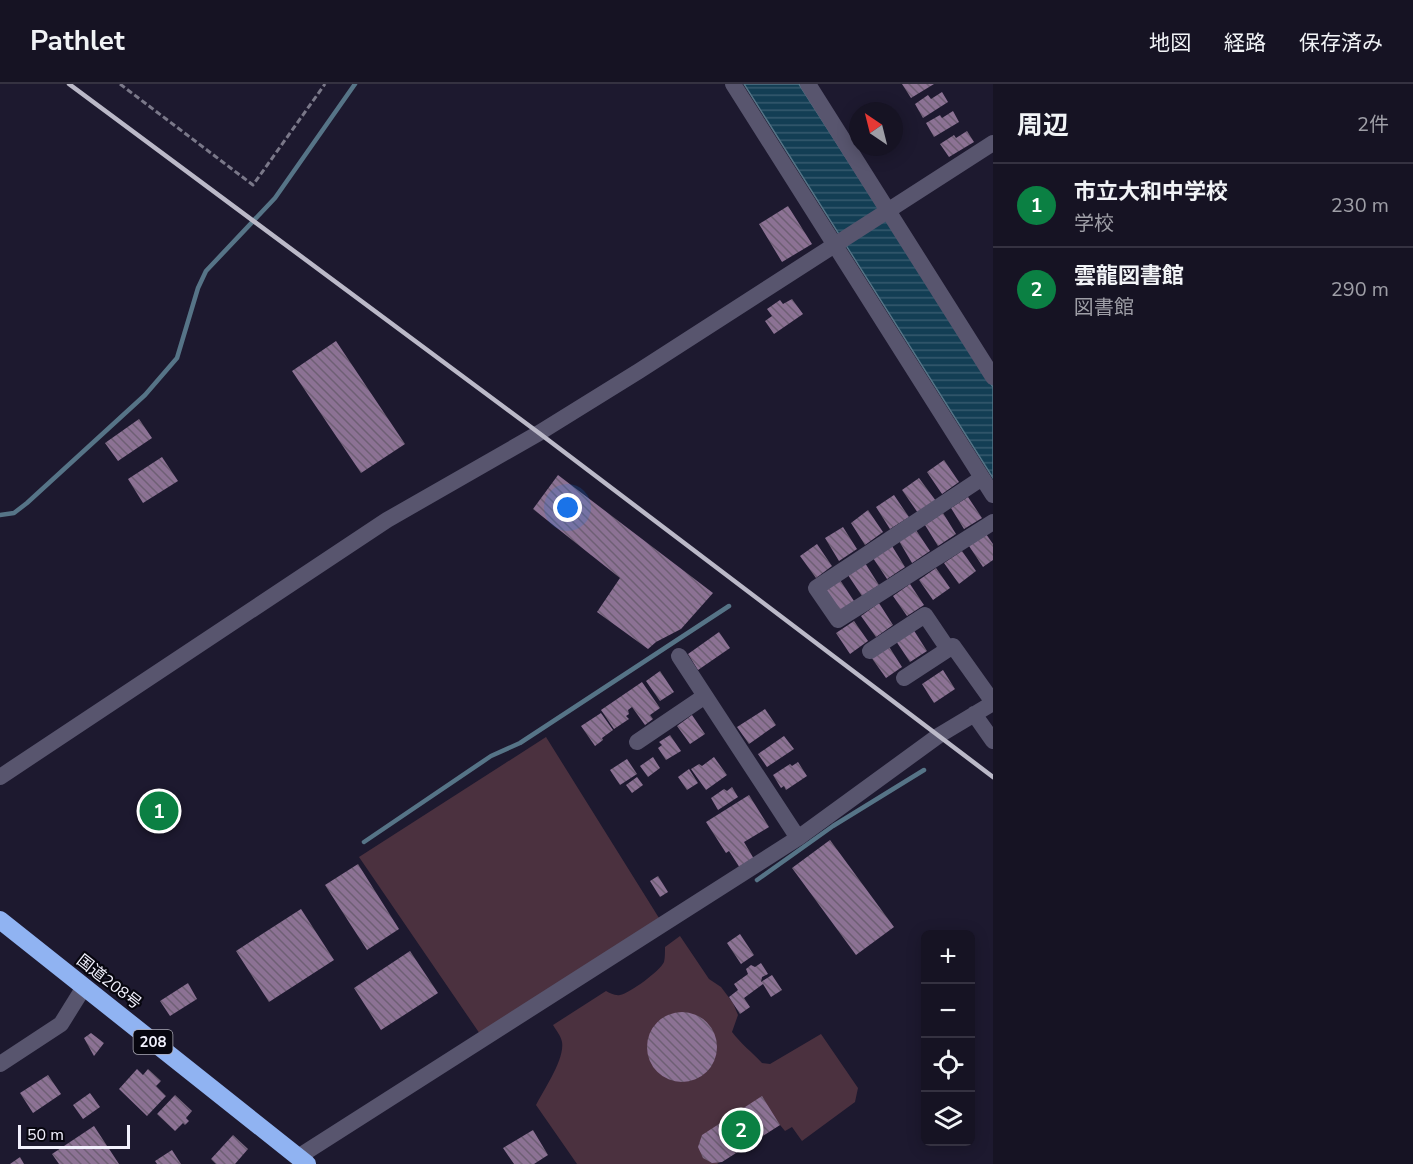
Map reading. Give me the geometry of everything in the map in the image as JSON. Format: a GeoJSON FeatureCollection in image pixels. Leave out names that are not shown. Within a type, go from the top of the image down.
{"type":"FeatureCollection","features":[{"type":"Feature","properties":{"kind":"highway","name":"国道208号"},"geometry":{"type":"LineString","coordinates":[[0,920],[301,1161]]}},
{"type":"Feature","properties":{"kind":"street"},"geometry":{"type":"LineString","coordinates":[[733,84],[993,495]]}},
{"type":"Feature","properties":{"kind":"street"},"geometry":{"type":"LineString","coordinates":[[808,84],[993,377]]}},
{"type":"Feature","properties":{"kind":"street"},"geometry":{"type":"LineString","coordinates":[[0,777],[387,520],[539,433],[993,143]]}},
{"type":"Feature","properties":{"kind":"street"},"geometry":{"type":"LineString","coordinates":[[982,478],[816,588],[838,620],[993,522]]}},
{"type":"Feature","properties":{"kind":"street"},"geometry":{"type":"LineString","coordinates":[[870,651],[925,615],[948,649]]}},
{"type":"Feature","properties":{"kind":"street"},"geometry":{"type":"LineString","coordinates":[[301,1161],[798,838],[938,736],[993,702],[953,646],[904,678]]}},
{"type":"Feature","properties":{"kind":"street"},"geometry":{"type":"LineString","coordinates":[[680,656],[798,838]]}},
{"type":"Feature","properties":{"kind":"street"},"geometry":{"type":"LineString","coordinates":[[637,742],[705,696]]}},
{"type":"Feature","properties":{"kind":"street"},"geometry":{"type":"LineString","coordinates":[[974,714],[993,741]]}},
{"type":"Feature","properties":{"kind":"street"},"geometry":{"type":"LineString","coordinates":[[0,1064],[61,1024],[84,987]]}},
{"type":"Feature","properties":{"kind":"path"},"geometry":{"type":"LineString","coordinates":[[120,84],[253,185],[325,84]]}},
{"type":"Feature","properties":{"kind":"shaded area"},"geometry":{"type":"Polygon","coordinates":[[[546,737],[659,918],[480,1034],[359,857],[546,737]]]}},
{"type":"Feature","properties":{"kind":"shaded area"},"geometry":{"type":"Polygon","coordinates":[[[680,936],[709,979],[721,987],[733,1003],[738,1015],[732,1032],[762,1063],[770,1064],[821,1034],[858,1088],[855,1102],[802,1141],[792,1127],[785,1131],[780,1125],[717,1164],[577,1164],[536,1105],[557,1066],[562,1049],[560,1035],[553,1025],[606,991],[620,995],[637,986],[661,966],[664,962],[665,947],[680,936]]]}},
{"type":"Feature","properties":{"kind":"water"},"geometry":{"type":"Polygon","coordinates":[[[744,84],[799,84],[993,387],[993,478],[744,84]]]}},
{"type":"Feature","properties":{"kind":"building"},"geometry":{"type":"Polygon","coordinates":[[[902,84],[934,84],[911,98],[902,84]]]}},
{"type":"Feature","properties":{"kind":"building"},"geometry":{"type":"Polygon","coordinates":[[[942,92],[948,102],[923,118],[915,104],[928,95],[931,99],[942,92]]]}},
{"type":"Feature","properties":{"kind":"building"},"geometry":{"type":"Polygon","coordinates":[[[953,111],[959,122],[934,137],[926,123],[940,115],[942,118],[953,111]]]}},
{"type":"Feature","properties":{"kind":"building"},"geometry":{"type":"Polygon","coordinates":[[[967,131],[974,142],[949,157],[940,144],[954,135],[956,138],[967,131]]]}},
{"type":"Feature","properties":{"kind":"building"},"geometry":{"type":"Polygon","coordinates":[[[788,206],[812,244],[782,262],[759,224],[788,206]]]}},
{"type":"Feature","properties":{"kind":"building"},"geometry":{"type":"Polygon","coordinates":[[[792,299],[803,314],[774,334],[765,321],[772,316],[767,309],[780,300],[783,304],[792,299]]]}},
{"type":"Feature","properties":{"kind":"building"},"geometry":{"type":"Polygon","coordinates":[[[336,341],[405,444],[361,473],[292,371],[336,341]]]}},
{"type":"Feature","properties":{"kind":"building"},"geometry":{"type":"Polygon","coordinates":[[[139,419],[152,438],[118,461],[105,443],[139,419]]]}},
{"type":"Feature","properties":{"kind":"building"},"geometry":{"type":"Polygon","coordinates":[[[162,457],[178,481],[143,503],[128,479],[162,457]]]}},
{"type":"Feature","properties":{"kind":"building"},"geometry":{"type":"Polygon","coordinates":[[[944,460],[959,482],[942,494],[927,472],[944,460]]]}},
{"type":"Feature","properties":{"kind":"building"},"geometry":{"type":"Polygon","coordinates":[[[558,475],[713,593],[681,629],[656,642],[648,649],[597,612],[620,578],[533,509],[558,475]]]}},
{"type":"Feature","properties":{"kind":"building"},"geometry":{"type":"Polygon","coordinates":[[[919,478],[936,501],[918,513],[902,490],[919,478]]]}},
{"type":"Feature","properties":{"kind":"building"},"geometry":{"type":"Polygon","coordinates":[[[894,495],[909,517],[890,529],[876,507],[894,495]]]}},
{"type":"Feature","properties":{"kind":"building"},"geometry":{"type":"Polygon","coordinates":[[[968,497],[982,518],[964,529],[951,508],[968,497]]]}},
{"type":"Feature","properties":{"kind":"building"},"geometry":{"type":"Polygon","coordinates":[[[868,510],[883,532],[865,545],[851,523],[868,510]]]}},
{"type":"Feature","properties":{"kind":"building"},"geometry":{"type":"Polygon","coordinates":[[[943,513],[956,534],[938,546],[925,525],[943,513]]]}},
{"type":"Feature","properties":{"kind":"building"},"geometry":{"type":"Polygon","coordinates":[[[843,527],[857,549],[839,561],[825,538],[843,527]]]}},
{"type":"Feature","properties":{"kind":"building"},"geometry":{"type":"Polygon","coordinates":[[[916,530],[930,551],[912,563],[899,541],[916,530]]]}},
{"type":"Feature","properties":{"kind":"building"},"geometry":{"type":"Polygon","coordinates":[[[986,534],[993,544],[993,560],[983,567],[969,546],[986,534]]]}},
{"type":"Feature","properties":{"kind":"building"},"geometry":{"type":"Polygon","coordinates":[[[817,544],[832,566],[816,578],[800,556],[817,544]]]}},
{"type":"Feature","properties":{"kind":"building"},"geometry":{"type":"Polygon","coordinates":[[[892,546],[905,567],[887,579],[873,558],[892,546]]]}},
{"type":"Feature","properties":{"kind":"building"},"geometry":{"type":"Polygon","coordinates":[[[962,551],[976,571],[959,584],[944,563],[962,551]]]}},
{"type":"Feature","properties":{"kind":"building"},"geometry":{"type":"Polygon","coordinates":[[[865,563],[879,585],[862,596],[848,575],[865,563]]]}},
{"type":"Feature","properties":{"kind":"building"},"geometry":{"type":"Polygon","coordinates":[[[936,568],[950,588],[933,600],[919,580],[936,568]]]}},
{"type":"Feature","properties":{"kind":"building"},"geometry":{"type":"Polygon","coordinates":[[[840,580],[854,601],[837,613],[823,591],[840,580]]]}},
{"type":"Feature","properties":{"kind":"building"},"geometry":{"type":"Polygon","coordinates":[[[910,584],[924,605],[907,616],[893,596],[910,584]]]}},
{"type":"Feature","properties":{"kind":"building"},"geometry":{"type":"Polygon","coordinates":[[[879,603],[893,625],[876,637],[861,616],[879,603]]]}},
{"type":"Feature","properties":{"kind":"building"},"geometry":{"type":"Polygon","coordinates":[[[854,621],[868,641],[850,654],[836,633],[854,621]]]}},
{"type":"Feature","properties":{"kind":"building"},"geometry":{"type":"Polygon","coordinates":[[[913,629],[927,651],[910,662],[896,641],[913,629]]]}},
{"type":"Feature","properties":{"kind":"building"},"geometry":{"type":"Polygon","coordinates":[[[719,632],[730,648],[698,670],[688,654],[719,632]]]}},
{"type":"Feature","properties":{"kind":"building"},"geometry":{"type":"Polygon","coordinates":[[[888,645],[902,667],[886,678],[871,657],[888,645]]]}},
{"type":"Feature","properties":{"kind":"building"},"geometry":{"type":"Polygon","coordinates":[[[943,670],[955,689],[934,703],[922,684],[943,670]]]}},
{"type":"Feature","properties":{"kind":"building"},"geometry":{"type":"Polygon","coordinates":[[[660,671],[674,692],[660,701],[646,681],[660,671]]]}},
{"type":"Feature","properties":{"kind":"building"},"geometry":{"type":"Polygon","coordinates":[[[642,682],[660,708],[650,715],[653,719],[645,725],[632,707],[626,716],[629,719],[614,729],[601,710],[642,682]]]}},
{"type":"Feature","properties":{"kind":"building"},"geometry":{"type":"Polygon","coordinates":[[[765,709],[776,725],[749,744],[737,727],[765,709]]]}},
{"type":"Feature","properties":{"kind":"building"},"geometry":{"type":"Polygon","coordinates":[[[601,713],[613,730],[595,746],[581,726],[601,713]]]}},
{"type":"Feature","properties":{"kind":"building"},"geometry":{"type":"Polygon","coordinates":[[[692,715],[705,734],[690,744],[677,726],[692,715]]]}},
{"type":"Feature","properties":{"kind":"building"},"geometry":{"type":"Polygon","coordinates":[[[670,735],[681,751],[666,760],[658,748],[662,745],[659,742],[670,735]]]}},
{"type":"Feature","properties":{"kind":"building"},"geometry":{"type":"Polygon","coordinates":[[[784,736],[794,749],[767,767],[758,754],[784,736]]]}},
{"type":"Feature","properties":{"kind":"building"},"geometry":{"type":"Polygon","coordinates":[[[653,757],[660,768],[648,777],[640,766],[653,757]]]}},
{"type":"Feature","properties":{"kind":"building"},"geometry":{"type":"Polygon","coordinates":[[[714,757],[727,775],[706,790],[691,769],[699,764],[702,766],[714,757]]]}},
{"type":"Feature","properties":{"kind":"building"},"geometry":{"type":"Polygon","coordinates":[[[627,759],[637,774],[620,785],[610,770],[627,759]]]}},
{"type":"Feature","properties":{"kind":"building"},"geometry":{"type":"Polygon","coordinates":[[[798,762],[807,776],[786,790],[784,786],[781,788],[773,775],[790,764],[792,766],[798,762]]]}},
{"type":"Feature","properties":{"kind":"building"},"geometry":{"type":"Polygon","coordinates":[[[689,769],[698,783],[687,790],[678,777],[689,769]]]}},
{"type":"Feature","properties":{"kind":"building"},"geometry":{"type":"Polygon","coordinates":[[[637,777],[643,785],[632,793],[626,785],[637,777]]]}},
{"type":"Feature","properties":{"kind":"building"},"geometry":{"type":"Polygon","coordinates":[[[732,787],[738,797],[718,810],[711,798],[724,789],[727,791],[732,787]]]}},
{"type":"Feature","properties":{"kind":"building"},"geometry":{"type":"Polygon","coordinates":[[[749,795],[769,827],[744,842],[754,859],[740,868],[729,851],[726,853],[706,822],[749,795]]]}},
{"type":"Feature","properties":{"kind":"building"},"geometry":{"type":"Polygon","coordinates":[[[830,840],[894,927],[856,955],[792,868],[830,840]]]}},
{"type":"Feature","properties":{"kind":"building"},"geometry":{"type":"Polygon","coordinates":[[[358,864],[399,929],[367,950],[325,885],[358,864]]]}},
{"type":"Feature","properties":{"kind":"building"},"geometry":{"type":"Polygon","coordinates":[[[658,876],[668,892],[660,897],[650,881],[658,876]]]}},
{"type":"Feature","properties":{"kind":"building"},"geometry":{"type":"Polygon","coordinates":[[[301,909],[334,960],[269,1002],[236,951],[301,909]]]}},
{"type":"Feature","properties":{"kind":"building"},"geometry":{"type":"Polygon","coordinates":[[[740,934],[754,955],[741,964],[727,943],[740,934]]]}},
{"type":"Feature","properties":{"kind":"building"},"geometry":{"type":"Polygon","coordinates":[[[410,951],[438,993],[381,1030],[354,988],[410,951]]]}},
{"type":"Feature","properties":{"kind":"building"},"geometry":{"type":"Polygon","coordinates":[[[761,963],[768,974],[762,977],[761,982],[772,975],[782,990],[771,997],[763,984],[744,998],[750,1007],[740,1014],[729,997],[738,990],[734,984],[748,974],[746,969],[751,965],[755,967],[761,963]]]}},
{"type":"Feature","properties":{"kind":"building"},"geometry":{"type":"Polygon","coordinates":[[[188,983],[197,999],[170,1016],[160,1001],[188,983]]]}},
{"type":"Feature","properties":{"kind":"building"},"geometry":{"type":"Polygon","coordinates":[[[682,1012],[695,1015],[707,1022],[714,1034],[717,1047],[714,1060],[707,1072],[695,1079],[682,1082],[669,1079],[657,1072],[650,1060],[647,1047],[650,1034],[657,1022],[669,1015],[682,1012]]]}},
{"type":"Feature","properties":{"kind":"building"},"geometry":{"type":"Polygon","coordinates":[[[91,1033],[104,1043],[94,1056],[84,1038],[91,1033]]]}},
{"type":"Feature","properties":{"kind":"building"},"geometry":{"type":"Polygon","coordinates":[[[137,1069],[143,1075],[148,1069],[161,1081],[156,1086],[166,1096],[147,1116],[119,1089],[137,1069]]]}},
{"type":"Feature","properties":{"kind":"building"},"geometry":{"type":"Polygon","coordinates":[[[48,1075],[61,1094],[33,1113],[20,1093],[48,1075]]]}},
{"type":"Feature","properties":{"kind":"building"},"geometry":{"type":"Polygon","coordinates":[[[90,1093],[100,1107],[83,1119],[73,1105],[90,1093]]]}},
{"type":"Feature","properties":{"kind":"building"},"geometry":{"type":"Polygon","coordinates":[[[175,1095],[192,1111],[186,1118],[189,1121],[185,1125],[183,1123],[175,1131],[157,1114],[175,1095]]]}},
{"type":"Feature","properties":{"kind":"building"},"geometry":{"type":"Polygon","coordinates":[[[762,1096],[780,1125],[722,1162],[712,1163],[703,1158],[698,1147],[702,1135],[762,1096]]]}},
{"type":"Feature","properties":{"kind":"building"},"geometry":{"type":"Polygon","coordinates":[[[94,1126],[119,1164],[59,1164],[52,1154],[94,1126]]]}},
{"type":"Feature","properties":{"kind":"building"},"geometry":{"type":"Polygon","coordinates":[[[533,1130],[548,1155],[534,1164],[514,1164],[503,1148],[533,1130]]]}},
{"type":"Feature","properties":{"kind":"building"},"geometry":{"type":"Polygon","coordinates":[[[233,1135],[248,1149],[235,1164],[216,1164],[211,1159],[233,1135]]]}},
{"type":"Feature","properties":{"kind":"building"},"geometry":{"type":"Polygon","coordinates":[[[172,1150],[181,1164],[157,1164],[155,1161],[172,1150]]]}},
{"type":"Feature","properties":{"kind":"building"},"geometry":{"type":"Polygon","coordinates":[[[20,1157],[24,1164],[10,1164],[20,1157]]]}},
{"type":"Feature","properties":{"kind":"waterway"},"geometry":{"type":"LineString","coordinates":[[0,515],[14,513],[27,503],[145,395],[177,358],[198,288],[206,271],[275,198],[355,84]]}},
{"type":"Feature","properties":{"kind":"waterway"},"geometry":{"type":"LineString","coordinates":[[364,842],[491,756],[520,743],[729,606]]}},
{"type":"Feature","properties":{"kind":"waterway"},"geometry":{"type":"LineString","coordinates":[[757,880],[833,826],[924,770]]}},
{"type":"Feature","properties":{"kind":"railway"},"geometry":{"type":"LineString","coordinates":[[69,84],[539,433],[993,777]]}},
{"type":"Feature","properties":{"kind":"place","name":"市立大和中学校"},"geometry":{"type":"Point","coordinates":[159,811]}},
{"type":"Feature","properties":{"kind":"place","name":"雲龍図書館"},"geometry":{"type":"Point","coordinates":[741,1130]}}]}
